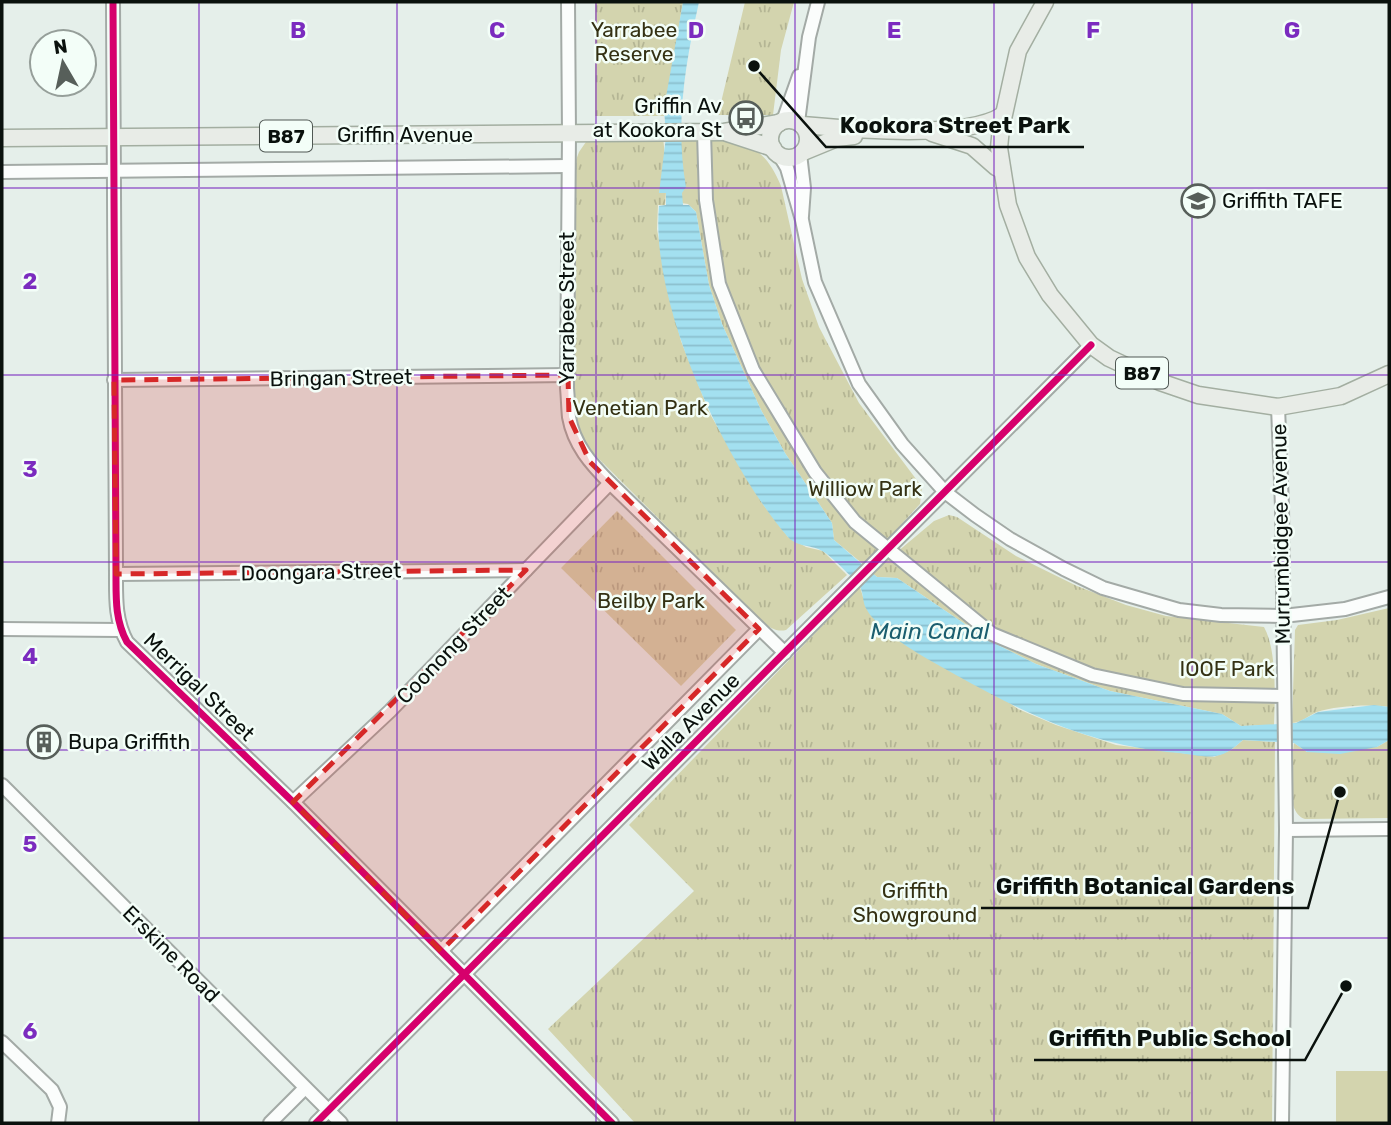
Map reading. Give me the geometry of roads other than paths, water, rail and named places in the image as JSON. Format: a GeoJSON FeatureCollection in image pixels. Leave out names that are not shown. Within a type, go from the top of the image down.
{"type":"FeatureCollection","features":[{"type":"Feature","properties":{"kind":"main road","name":"B87"},"geometry":{"type":"LineString","coordinates":[[1045,2],[1018,51],[1003,115],[999,148],[1018,238],[1034,272],[1064,314],[1091,345],[1109,358],[1160,382],[1198,395],[1278,407],[1341,396],[1389,374]]}},
{"type":"Feature","properties":{"kind":"main road","name":"Griffin Avenue"},"geometry":{"type":"LineString","coordinates":[[2,138],[724,132],[791,123],[850,130],[919,130],[992,123],[1003,115]]}},
{"type":"Feature","properties":{"kind":"main road"},"geometry":{"type":"LineString","coordinates":[[775,150],[771,137],[791,123],[806,129],[808,140],[801,153]]}},
{"type":"Feature","properties":{"kind":"main road","name":"Griffin Avenue"},"geometry":{"type":"LineString","coordinates":[[801,153],[837,138],[898,130]]}},
{"type":"Feature","properties":{"kind":"main road","name":"Griffin Avenue"},"geometry":{"type":"LineString","coordinates":[[919,130],[972,146],[1002,170]]}},
{"type":"Feature","properties":{"kind":"main road","name":"Griffin Avenue"},"geometry":{"type":"LineString","coordinates":[[724,132],[775,150]]}},
{"type":"Feature","properties":{"kind":"main road","name":"B87"},"geometry":{"type":"LineString","coordinates":[[775,150],[791,157],[801,153]]}},
{"type":"Feature","properties":{"kind":"street","name":"Merrigal Street"},"geometry":{"type":"LineString","coordinates":[[113,2],[116,574],[120,631],[127,642],[293,802],[612,1123]]}},
{"type":"Feature","properties":{"kind":"street","name":"Yarrabee Street"},"geometry":{"type":"LineString","coordinates":[[568,2],[569,417],[578,444],[590,463],[785,653]]}},
{"type":"Feature","properties":{"kind":"street"},"geometry":{"type":"LineString","coordinates":[[791,123],[818,2]]}},
{"type":"Feature","properties":{"kind":"street"},"geometry":{"type":"LineString","coordinates":[[696,132],[719,284],[753,370],[815,472],[855,522],[992,634],[1092,675],[1183,694],[1284,695]]}},
{"type":"Feature","properties":{"kind":"street"},"geometry":{"type":"LineString","coordinates":[[775,150],[787,168],[802,220],[815,282],[859,384],[902,444],[945,492],[1010,539],[1064,569],[1103,588],[1179,610],[1283,616],[1345,608],[1389,597]]}},
{"type":"Feature","properties":{"kind":"street"},"geometry":{"type":"LineString","coordinates":[[801,153],[804,188],[802,220]]}},
{"type":"Feature","properties":{"kind":"street","name":"Griffin Avenue"},"geometry":{"type":"LineString","coordinates":[[2,172],[568,166]]}},
{"type":"Feature","properties":{"kind":"street","name":"Walla Avenue"},"geometry":{"type":"LineString","coordinates":[[316,1123],[1091,345]]}},
{"type":"Feature","properties":{"kind":"street","name":"Bringan Street"},"geometry":{"type":"LineString","coordinates":[[114,380],[568,375]]}},
{"type":"Feature","properties":{"kind":"street","name":"Murrumbidgee Avenue"},"geometry":{"type":"LineString","coordinates":[[1278,407],[1286,830],[1282,1123]]}},
{"type":"Feature","properties":{"kind":"street","name":"Coonong Street"},"geometry":{"type":"LineString","coordinates":[[293,802],[390,711],[610,484]]}},
{"type":"Feature","properties":{"kind":"street","name":"Doongara Street"},"geometry":{"type":"LineString","coordinates":[[116,574],[526,570]]}},
{"type":"Feature","properties":{"kind":"street"},"geometry":{"type":"LineString","coordinates":[[2,629],[120,631]]}},
{"type":"Feature","properties":{"kind":"street","name":"Walla Avenue"},"geometry":{"type":"LineString","coordinates":[[441,951],[759,629]]}},
{"type":"Feature","properties":{"kind":"street","name":"Erskine Road"},"geometry":{"type":"LineString","coordinates":[[2,785],[341,1123]]}},
{"type":"Feature","properties":{"kind":"street"},"geometry":{"type":"LineString","coordinates":[[1286,830],[1389,829]]}},
{"type":"Feature","properties":{"kind":"street"},"geometry":{"type":"LineString","coordinates":[[2,1042],[52,1090],[60,1107],[58,1123]]}},
{"type":"Feature","properties":{"kind":"street"},"geometry":{"type":"LineString","coordinates":[[270,1123],[305,1088]]}},
{"type":"Feature","properties":{"kind":"water","name":"Main Canal"},"geometry":{"type":"Polygon","coordinates":[[[683,2],[699,2],[683,94],[681,140],[686,187],[682,193],[683,205],[689,205],[696,212],[709,285],[722,324],[761,410],[785,453],[832,523],[834,540],[877,577],[897,578],[990,641],[1036,664],[1110,691],[1222,714],[1241,726],[1296,723],[1318,712],[1374,705],[1389,707],[1389,740],[1377,747],[1340,754],[1307,752],[1294,743],[1243,740],[1224,754],[1207,757],[1118,744],[1063,727],[1010,704],[889,634],[865,607],[859,585],[837,563],[819,550],[795,542],[787,536],[763,505],[716,425],[679,334],[666,288],[659,245],[659,206],[666,205],[666,193],[659,193],[666,137],[664,108],[683,2]]]}},
{"type":"Feature","properties":{"kind":"place","name":"Kookora Street Park"},"geometry":{"type":"Point","coordinates":[754,66]}},
{"type":"Feature","properties":{"kind":"place","name":"Griffin Av at Kookora St"},"geometry":{"type":"Point","coordinates":[746,118]}},
{"type":"Feature","properties":{"kind":"place","name":"Griffith TAFE"},"geometry":{"type":"Point","coordinates":[1198,201]}},
{"type":"Feature","properties":{"kind":"place","name":"Bupa Griffith"},"geometry":{"type":"Point","coordinates":[44,742]}},
{"type":"Feature","properties":{"kind":"place","name":"Griffith Botanical Gardens"},"geometry":{"type":"Point","coordinates":[1340,792]}},
{"type":"Feature","properties":{"kind":"place","name":"Griffith Public School"},"geometry":{"type":"Point","coordinates":[1346,986]}},
{"type":"Feature","properties":{"kind":"park label","name":"Yarrabee Reserve"},"geometry":{"type":"Point","coordinates":[634,42]}},
{"type":"Feature","properties":{"kind":"park label","name":"Venetian Park"},"geometry":{"type":"Point","coordinates":[640,408]}},
{"type":"Feature","properties":{"kind":"park label","name":"Williow Park"},"geometry":{"type":"Point","coordinates":[865,489]}},
{"type":"Feature","properties":{"kind":"park label","name":"Beilby Park"},"geometry":{"type":"Point","coordinates":[651,601]}},
{"type":"Feature","properties":{"kind":"park label","name":"IOOF Park"},"geometry":{"type":"Point","coordinates":[1227,669]}},
{"type":"Feature","properties":{"kind":"park label","name":"Griffith Showground"},"geometry":{"type":"Point","coordinates":[915,903]}}]}
